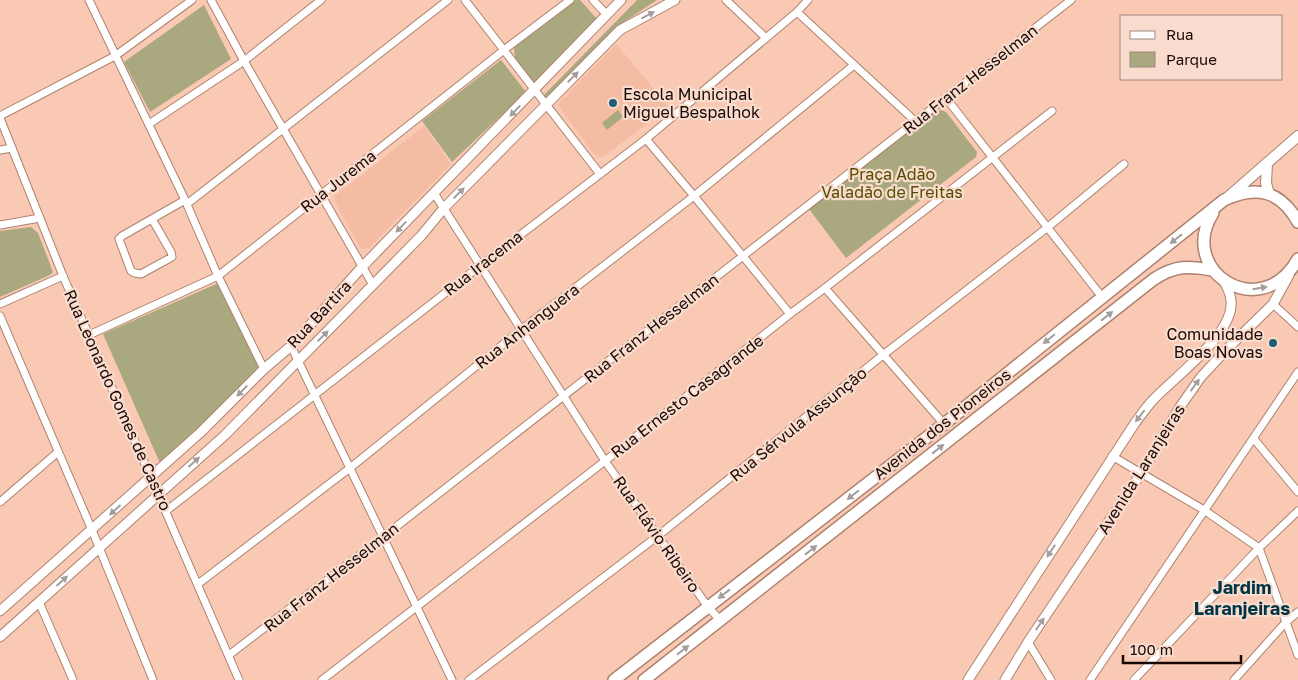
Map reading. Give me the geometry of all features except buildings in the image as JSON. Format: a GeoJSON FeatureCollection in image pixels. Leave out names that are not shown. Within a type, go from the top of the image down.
{"type":"FeatureCollection","features":[{"type":"Feature","properties":{"kind":"main road","name":"Avenida dos Pioneiros"},"geometry":{"type":"LineString","coordinates":[[614,680],[944,424],[1215,209],[1298,136]]}},
{"type":"Feature","properties":{"kind":"main road"},"geometry":{"type":"LineString","coordinates":[[1267,163],[1266,183],[1269,194]]}},
{"type":"Feature","properties":{"kind":"main road"},"geometry":{"type":"LineString","coordinates":[[1224,200],[1246,192],[1254,191],[1269,194],[1282,200],[1298,222]]}},
{"type":"Feature","properties":{"kind":"main road"},"geometry":{"type":"LineString","coordinates":[[1215,209],[1208,220],[1204,232],[1204,246],[1213,270],[1224,281],[1242,288],[1260,289],[1283,279],[1292,270],[1298,259]]}},
{"type":"Feature","properties":{"kind":"main road","name":"Avenida dos Pioneiros"},"geometry":{"type":"LineString","coordinates":[[644,680],[1154,279],[1175,268],[1194,267],[1213,270]]}},
{"type":"Feature","properties":{"kind":"street"},"geometry":{"type":"LineString","coordinates":[[89,0],[186,202],[218,276],[264,369]]}},
{"type":"Feature","properties":{"kind":"street"},"geometry":{"type":"LineString","coordinates":[[0,117],[115,56],[192,0]]}},
{"type":"Feature","properties":{"kind":"street"},"geometry":{"type":"LineString","coordinates":[[211,0],[320,195],[373,285]]}},
{"type":"Feature","properties":{"kind":"street"},"geometry":{"type":"LineString","coordinates":[[149,124],[244,61],[321,0]]}},
{"type":"Feature","properties":{"kind":"street"},"geometry":{"type":"LineString","coordinates":[[152,219],[172,257],[141,274],[135,274],[119,239],[122,236],[152,219],[186,202],[448,0]]}},
{"type":"Feature","properties":{"kind":"street"},"geometry":{"type":"LineString","coordinates":[[465,0],[600,174]]}},
{"type":"Feature","properties":{"kind":"street","name":"Rua Jurema"},"geometry":{"type":"LineString","coordinates":[[89,335],[218,276],[570,0]]}},
{"type":"Feature","properties":{"kind":"street"},"geometry":{"type":"LineString","coordinates":[[593,0],[607,15]]}},
{"type":"Feature","properties":{"kind":"street","name":"Rua Bartira"},"geometry":{"type":"LineString","coordinates":[[0,612],[201,432],[264,369],[291,346],[363,266],[621,0]]}},
{"type":"Feature","properties":{"kind":"street","name":"Rua Bartira"},"geometry":{"type":"LineString","coordinates":[[0,636],[225,435],[421,236],[444,208],[620,30],[675,0]]}},
{"type":"Feature","properties":{"kind":"street"},"geometry":{"type":"LineString","coordinates":[[726,0],[766,38]]}},
{"type":"Feature","properties":{"kind":"street","name":"Rua Iracema"},"geometry":{"type":"LineString","coordinates":[[166,511],[314,394],[646,139],[797,12],[808,0]]}},
{"type":"Feature","properties":{"kind":"street","name":"Rua Franz Hesselman"},"geometry":{"type":"LineString","coordinates":[[229,656],[1071,0]]}},
{"type":"Feature","properties":{"kind":"street"},"geometry":{"type":"LineString","coordinates":[[797,12],[915,121]]}},
{"type":"Feature","properties":{"kind":"street","name":"Rua Anhanguera"},"geometry":{"type":"LineString","coordinates":[[198,584],[350,468],[522,330],[694,196],[854,65]]}},
{"type":"Feature","properties":{"kind":"street"},"geometry":{"type":"LineString","coordinates":[[946,98],[1102,297]]}},
{"type":"Feature","properties":{"kind":"street","name":"Rua Ernesto Casagrande"},"geometry":{"type":"LineString","coordinates":[[322,680],[1052,112]]}},
{"type":"Feature","properties":{"kind":"street","name":"Rua Leonardo Gomes de Castro"},"geometry":{"type":"LineString","coordinates":[[0,117],[89,335],[240,680]]}},
{"type":"Feature","properties":{"kind":"street"},"geometry":{"type":"LineString","coordinates":[[646,139],[790,314]]}},
{"type":"Feature","properties":{"kind":"street"},"geometry":{"type":"LineString","coordinates":[[0,150],[12,148]]}},
{"type":"Feature","properties":{"kind":"street","name":"Rua Sérvula Assunção"},"geometry":{"type":"LineString","coordinates":[[469,680],[659,535],[883,355],[1048,227],[1124,164]]}},
{"type":"Feature","properties":{"kind":"street","name":"Rua Flávio Ribeiro"},"geometry":{"type":"LineString","coordinates":[[434,193],[605,460],[708,607],[721,621]]}},
{"type":"Feature","properties":{"kind":"street"},"geometry":{"type":"LineString","coordinates":[[0,224],[40,218]]}},
{"type":"Feature","properties":{"kind":"street","name":"Avenida Laranjeiras"},"geometry":{"type":"LineString","coordinates":[[1004,680],[1142,472],[1180,407],[1202,377],[1227,349],[1273,304],[1292,270]]}},
{"type":"Feature","properties":{"kind":"street"},"geometry":{"type":"LineString","coordinates":[[0,304],[64,276]]}},
{"type":"Feature","properties":{"kind":"street","name":"Avenida Laranjeiras"},"geometry":{"type":"LineString","coordinates":[[968,680],[1112,456],[1152,400],[1222,330],[1231,307],[1231,294],[1224,281]]}},
{"type":"Feature","properties":{"kind":"street"},"geometry":{"type":"LineString","coordinates":[[825,288],[944,424]]}},
{"type":"Feature","properties":{"kind":"street"},"geometry":{"type":"LineString","coordinates":[[1273,304],[1298,327]]}},
{"type":"Feature","properties":{"kind":"street"},"geometry":{"type":"LineString","coordinates":[[0,316],[92,530],[153,680]]}},
{"type":"Feature","properties":{"kind":"street"},"geometry":{"type":"LineString","coordinates":[[291,346],[452,680]]}},
{"type":"Feature","properties":{"kind":"street"},"geometry":{"type":"LineString","coordinates":[[1090,680],[1298,374]]}},
{"type":"Feature","properties":{"kind":"street"},"geometry":{"type":"LineString","coordinates":[[1254,439],[1298,492]]}},
{"type":"Feature","properties":{"kind":"street"},"geometry":{"type":"LineString","coordinates":[[0,502],[58,452]]}},
{"type":"Feature","properties":{"kind":"street"},"geometry":{"type":"LineString","coordinates":[[1112,456],[1204,510],[1259,548],[1298,655]]}},
{"type":"Feature","properties":{"kind":"street"},"geometry":{"type":"LineString","coordinates":[[1134,680],[1259,548],[1298,511]]}},
{"type":"Feature","properties":{"kind":"street"},"geometry":{"type":"LineString","coordinates":[[39,602],[73,680]]}},
{"type":"Feature","properties":{"kind":"street"},"geometry":{"type":"LineString","coordinates":[[1234,680],[1286,622],[1298,612]]}},
{"type":"Feature","properties":{"kind":"street"},"geometry":{"type":"LineString","coordinates":[[1028,642],[1051,680]]}},
{"type":"Feature","properties":{"kind":"shaded area","name":"Escola Municipal Miguel Bespalhok"},"geometry":{"type":"Polygon","coordinates":[[[616,44],[669,107],[607,154],[600,157],[593,153],[558,105],[616,44]]]}},
{"type":"Feature","properties":{"kind":"shaded area"},"geometry":{"type":"Polygon","coordinates":[[[424,126],[451,164],[369,248],[363,249],[360,247],[335,202],[335,196],[424,126]]]}},
{"type":"Feature","properties":{"kind":"green space"},"geometry":{"type":"Polygon","coordinates":[[[575,0],[580,0],[597,19],[535,84],[515,59],[514,47],[575,0]]]}},
{"type":"Feature","properties":{"kind":"green space"},"geometry":{"type":"Polygon","coordinates":[[[637,0],[657,0],[619,25],[546,98],[544,95],[637,0]]]}},
{"type":"Feature","properties":{"kind":"green space"},"geometry":{"type":"Polygon","coordinates":[[[204,5],[231,59],[150,112],[124,62],[204,5]]]}},
{"type":"Feature","properties":{"kind":"green space"},"geometry":{"type":"Polygon","coordinates":[[[501,60],[526,92],[452,162],[422,121],[501,60]]]}},
{"type":"Feature","properties":{"kind":"green space"},"geometry":{"type":"Polygon","coordinates":[[[618,110],[623,117],[607,130],[602,123],[618,110]]]}},
{"type":"Feature","properties":{"kind":"green space","name":"Praça Adão Valadão de Freitas"},"geometry":{"type":"Polygon","coordinates":[[[941,110],[946,112],[977,152],[976,157],[846,258],[809,209],[931,113],[941,110]]]}},
{"type":"Feature","properties":{"kind":"green space"},"geometry":{"type":"Polygon","coordinates":[[[31,227],[38,233],[53,272],[0,297],[0,231],[31,227]]]}},
{"type":"Feature","properties":{"kind":"green space"},"geometry":{"type":"Polygon","coordinates":[[[223,281],[261,368],[160,463],[103,334],[223,281]]]}},
{"type":"Feature","properties":{"kind":"place","name":"Escola Municipal Miguel Bespalhok"},"geometry":{"type":"Point","coordinates":[613,103]}},
{"type":"Feature","properties":{"kind":"place","name":"Comunidade Boas Novas"},"geometry":{"type":"Point","coordinates":[1273,343]}},
{"type":"Feature","properties":{"kind":"district","name":"Jardim Laranjeiras"},"geometry":{"type":"Point","coordinates":[1242,597]}}]}
